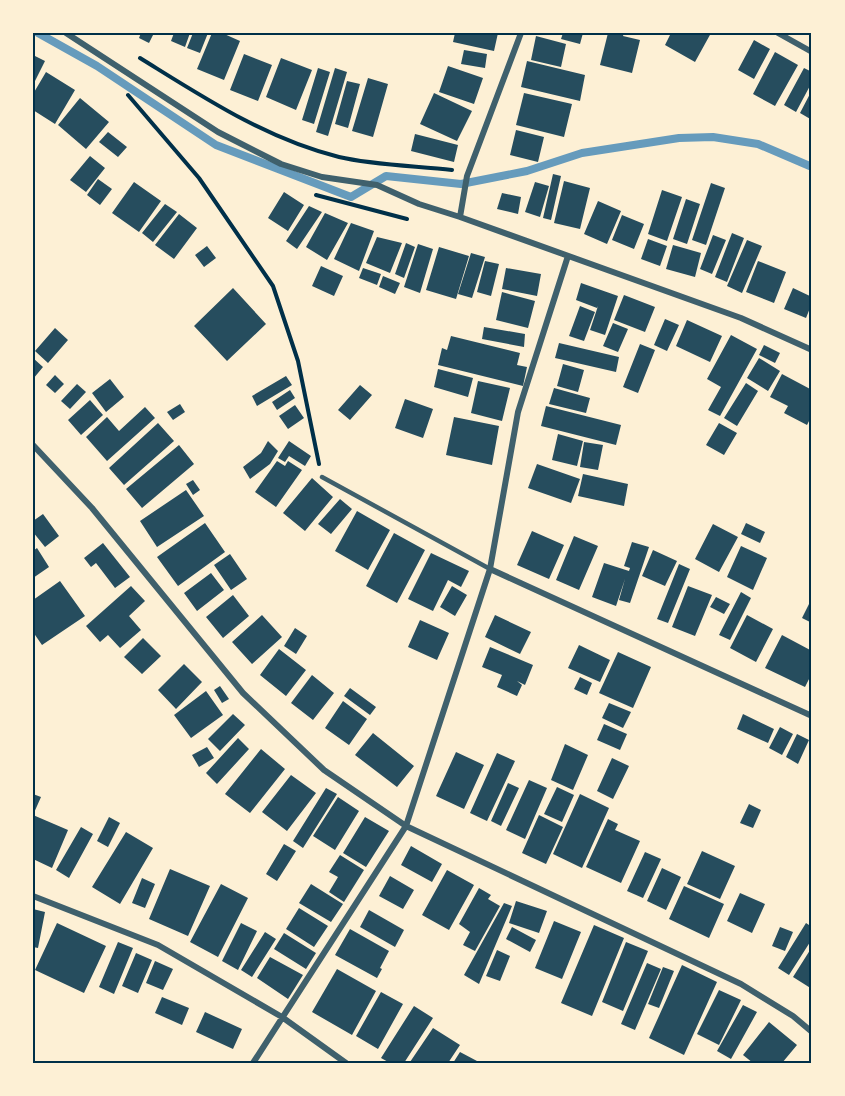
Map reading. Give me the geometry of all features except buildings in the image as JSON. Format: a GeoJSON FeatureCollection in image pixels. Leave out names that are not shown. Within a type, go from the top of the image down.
{"type":"FeatureCollection","features":[{"type":"Feature","properties":{"kind":"street"},"geometry":{"type":"LineString","coordinates":[[66,33],[218,132],[280,164],[322,177],[377,185],[419,204],[741,318],[812,350]]}},
{"type":"Feature","properties":{"kind":"street"},"geometry":{"type":"LineString","coordinates":[[460,217],[468,174],[521,33]]}},
{"type":"Feature","properties":{"kind":"street"},"geometry":{"type":"LineString","coordinates":[[778,33],[812,52]]}},
{"type":"Feature","properties":{"kind":"street"},"geometry":{"type":"LineString","coordinates":[[253,1063],[406,826],[490,569],[519,412],[568,256]]}},
{"type":"Feature","properties":{"kind":"street"},"geometry":{"type":"LineString","coordinates":[[33,445],[92,508],[243,693],[324,770],[406,826],[741,984],[793,1016],[812,1032]]}},
{"type":"Feature","properties":{"kind":"street"},"geometry":{"type":"LineString","coordinates":[[490,569],[812,716]]}},
{"type":"Feature","properties":{"kind":"street"},"geometry":{"type":"LineString","coordinates":[[33,896],[158,945],[282,1017],[346,1063]]}},
{"type":"Feature","properties":{"kind":"lane"},"geometry":{"type":"LineString","coordinates":[[322,477],[490,569]]}},
{"type":"Feature","properties":{"kind":"path"},"geometry":{"type":"LineString","coordinates":[[133,54],[208,101],[258,127],[300,145],[341,157],[468,174]]}},
{"type":"Feature","properties":{"kind":"path"},"geometry":{"type":"LineString","coordinates":[[119,88],[129,95],[199,178],[273,286],[298,361],[322,477]]}},
{"type":"Feature","properties":{"kind":"waterway"},"geometry":{"type":"LineString","coordinates":[[38,33],[97,66],[216,145],[351,197],[386,176],[461,184],[527,171],[582,153],[679,138],[713,137],[758,144],[812,167]]}}]}
